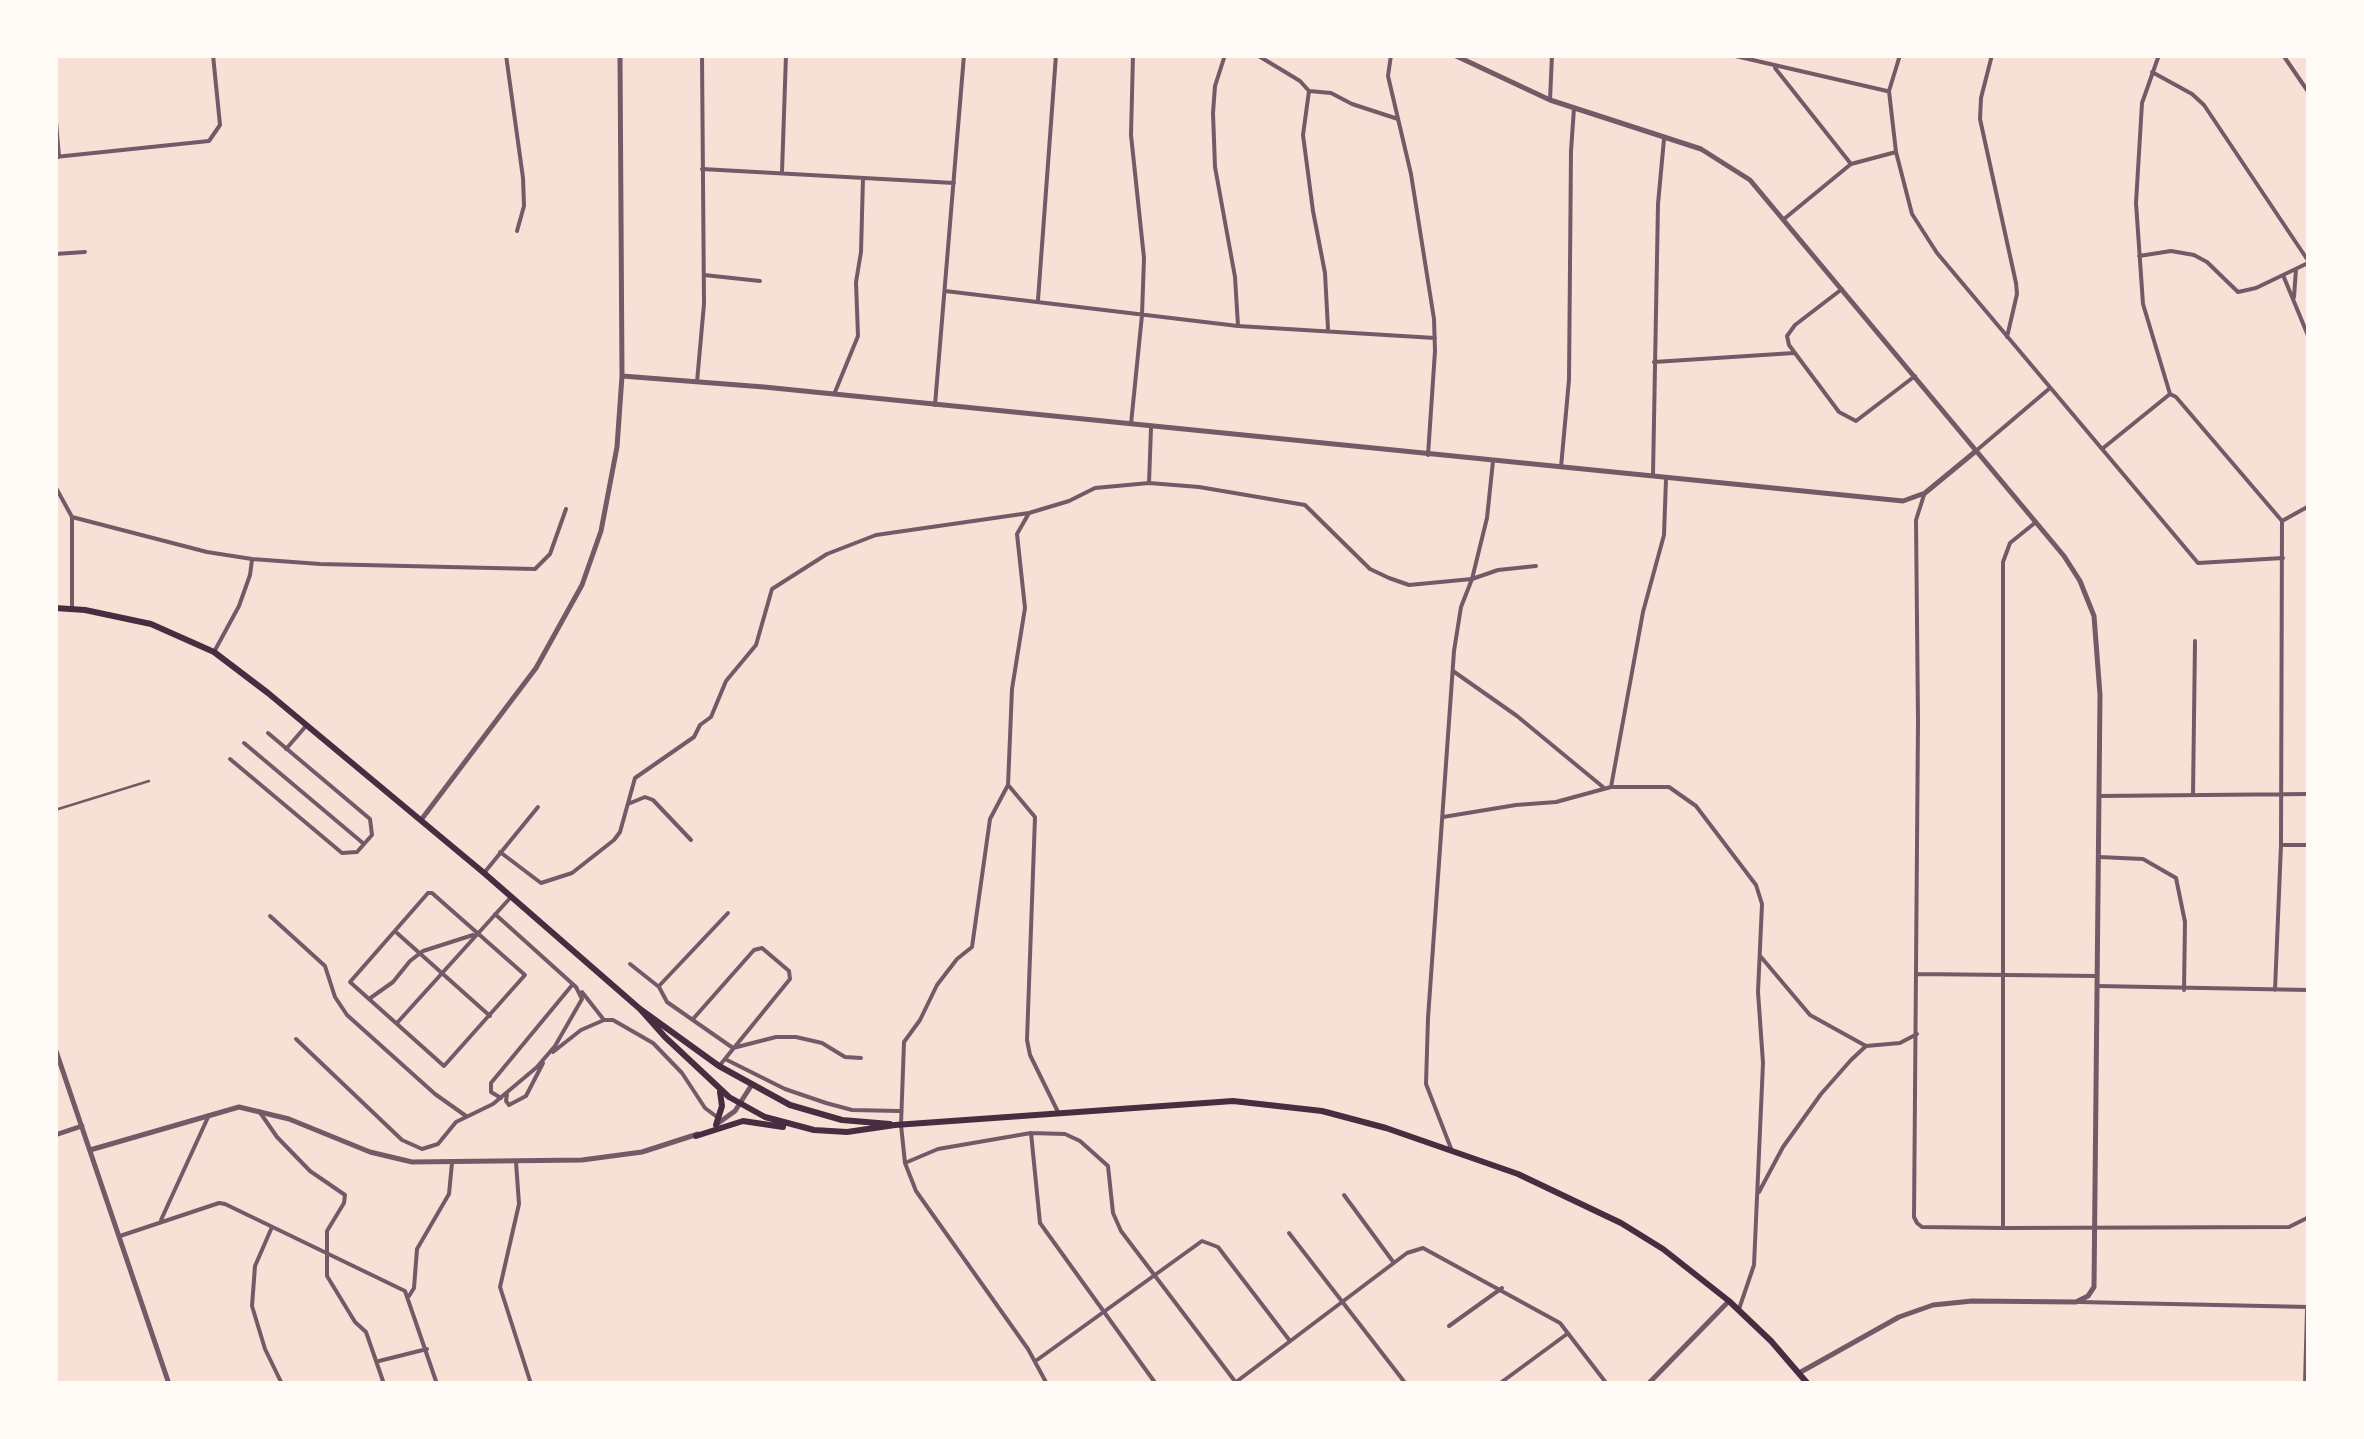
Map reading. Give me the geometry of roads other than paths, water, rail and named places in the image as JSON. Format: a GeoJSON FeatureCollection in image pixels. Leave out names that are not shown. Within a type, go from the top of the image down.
{"type":"FeatureCollection","features":[{"type":"Feature","properties":{"kind":"highway"},"geometry":{"type":"LineString","coordinates":[[55,608],[151,624],[214,652],[484,873],[640,1009],[718,1066],[790,1105],[860,1123],[898,1125]]}},
{"type":"Feature","properties":{"kind":"highway"},"geometry":{"type":"LineString","coordinates":[[640,1009],[665,1037],[740,1104],[776,1121],[814,1130]]}},
{"type":"Feature","properties":{"kind":"highway"},"geometry":{"type":"LineString","coordinates":[[718,1122],[722,1106],[719,1088]]}},
{"type":"Feature","properties":{"kind":"highway"},"geometry":{"type":"LineString","coordinates":[[696,1136],[744,1121],[848,1132],[1202,1101],[1257,1102],[1322,1111],[1518,1174],[1589,1206],[1663,1248],[1729,1300],[1808,1384]]}},
{"type":"Feature","properties":{"kind":"street"},"geometry":{"type":"LineString","coordinates":[[55,110],[57,157],[208,141],[220,125],[212,55]]}},
{"type":"Feature","properties":{"kind":"street"},"geometry":{"type":"LineString","coordinates":[[506,55],[524,206],[518,231]]}},
{"type":"Feature","properties":{"kind":"street"},"geometry":{"type":"LineString","coordinates":[[420,820],[522,689],[582,585],[608,503],[622,376],[620,55]]}},
{"type":"Feature","properties":{"kind":"street"},"geometry":{"type":"LineString","coordinates":[[696,382],[704,304],[702,55]]}},
{"type":"Feature","properties":{"kind":"street"},"geometry":{"type":"LineString","coordinates":[[782,172],[786,55]]}},
{"type":"Feature","properties":{"kind":"street"},"geometry":{"type":"LineString","coordinates":[[935,405],[964,55]]}},
{"type":"Feature","properties":{"kind":"street"},"geometry":{"type":"LineString","coordinates":[[1038,302],[1056,55]]}},
{"type":"Feature","properties":{"kind":"street"},"geometry":{"type":"LineString","coordinates":[[1131,426],[1144,258],[1131,136],[1133,55]]}},
{"type":"Feature","properties":{"kind":"street"},"geometry":{"type":"LineString","coordinates":[[1225,55],[1212,113],[1238,326]]}},
{"type":"Feature","properties":{"kind":"street"},"geometry":{"type":"LineString","coordinates":[[1257,55],[1300,80],[1309,91],[1331,93],[1398,118]]}},
{"type":"Feature","properties":{"kind":"street"},"geometry":{"type":"LineString","coordinates":[[1391,55],[1388,76],[1410,174],[1435,338],[1428,456]]}},
{"type":"Feature","properties":{"kind":"street"},"geometry":{"type":"LineString","coordinates":[[1454,55],[1550,100],[1665,135],[1735,168],[1784,218],[2037,522],[2080,581],[2094,616],[2100,695],[2094,1287],[2088,1296],[2076,1302]]}},
{"type":"Feature","properties":{"kind":"street"},"geometry":{"type":"LineString","coordinates":[[1550,100],[1552,55]]}},
{"type":"Feature","properties":{"kind":"street"},"geometry":{"type":"LineString","coordinates":[[1731,55],[1889,92]]}},
{"type":"Feature","properties":{"kind":"street"},"geometry":{"type":"LineString","coordinates":[[1900,55],[1889,92],[1896,152],[1908,200],[1937,253],[2198,563],[2282,558]]}},
{"type":"Feature","properties":{"kind":"street"},"geometry":{"type":"LineString","coordinates":[[1992,55],[1980,119],[2016,284],[2007,337]]}},
{"type":"Feature","properties":{"kind":"street"},"geometry":{"type":"LineString","coordinates":[[2159,55],[2144,93],[2138,131],[2143,304],[2170,394],[2282,521],[2280,845],[2274,990]]}},
{"type":"Feature","properties":{"kind":"street"},"geometry":{"type":"LineString","coordinates":[[2283,55],[2309,94]]}},
{"type":"Feature","properties":{"kind":"street"},"geometry":{"type":"LineString","coordinates":[[1775,68],[1852,164]]}},
{"type":"Feature","properties":{"kind":"street"},"geometry":{"type":"LineString","coordinates":[[2139,256],[2171,251],[2194,255],[2207,262],[2238,292],[2256,288],[2309,262],[2204,105],[2152,72]]}},
{"type":"Feature","properties":{"kind":"street"},"geometry":{"type":"LineString","coordinates":[[1309,91],[1303,135],[1312,211],[1325,273],[1328,331]]}},
{"type":"Feature","properties":{"kind":"street"},"geometry":{"type":"LineString","coordinates":[[1561,467],[1570,380],[1570,151],[1574,108]]}},
{"type":"Feature","properties":{"kind":"street"},"geometry":{"type":"LineString","coordinates":[[1653,478],[1658,204],[1665,135]]}},
{"type":"Feature","properties":{"kind":"street"},"geometry":{"type":"LineString","coordinates":[[1784,218],[1852,164],[1896,152]]}},
{"type":"Feature","properties":{"kind":"street"},"geometry":{"type":"LineString","coordinates":[[702,169],[954,184]]}},
{"type":"Feature","properties":{"kind":"street"},"geometry":{"type":"LineString","coordinates":[[835,395],[836,383],[854,352],[858,336],[856,282],[862,252],[864,178]]}},
{"type":"Feature","properties":{"kind":"street"},"geometry":{"type":"LineString","coordinates":[[55,254],[85,252]]}},
{"type":"Feature","properties":{"kind":"street"},"geometry":{"type":"LineString","coordinates":[[2293,302],[2296,269]]}},
{"type":"Feature","properties":{"kind":"street"},"geometry":{"type":"LineString","coordinates":[[704,275],[760,282]]}},
{"type":"Feature","properties":{"kind":"street"},"geometry":{"type":"LineString","coordinates":[[2283,275],[2309,338]]}},
{"type":"Feature","properties":{"kind":"street"},"geometry":{"type":"LineString","coordinates":[[1842,289],[1788,332],[1787,340],[1840,412],[1850,420],[1860,419],[1915,376]]}},
{"type":"Feature","properties":{"kind":"street"},"geometry":{"type":"LineString","coordinates":[[946,292],[1238,326],[1435,338]]}},
{"type":"Feature","properties":{"kind":"street"},"geometry":{"type":"LineString","coordinates":[[1654,362],[1795,353]]}},
{"type":"Feature","properties":{"kind":"street"},"geometry":{"type":"LineString","coordinates":[[622,376],[1903,501],[1925,493],[2050,388]]}},
{"type":"Feature","properties":{"kind":"street"},"geometry":{"type":"LineString","coordinates":[[2102,449],[2170,394]]}},
{"type":"Feature","properties":{"kind":"street"},"geometry":{"type":"LineString","coordinates":[[1149,483],[1150,427]]}},
{"type":"Feature","properties":{"kind":"street"},"geometry":{"type":"LineString","coordinates":[[1452,1151],[1426,1084],[1428,1018],[1453,671],[1461,607],[1487,518],[1493,461]]}},
{"type":"Feature","properties":{"kind":"street"},"geometry":{"type":"LineString","coordinates":[[1611,787],[1643,612],[1664,535],[1666,479]]}},
{"type":"Feature","properties":{"kind":"street"},"geometry":{"type":"LineString","coordinates":[[500,852],[541,884],[572,873],[614,840],[620,832],[635,778],[694,737],[700,725],[711,718],[717,695],[756,645],[772,589],[827,554],[876,535],[1029,513],[1095,488],[1149,483],[1199,487],[1305,505],[1370,569],[1409,584],[1472,579],[1498,570],[1536,566]]}},
{"type":"Feature","properties":{"kind":"street"},"geometry":{"type":"LineString","coordinates":[[55,486],[72,518],[72,608]]}},
{"type":"Feature","properties":{"kind":"street"},"geometry":{"type":"LineString","coordinates":[[1925,493],[1916,520],[1914,1217],[1922,1226],[2003,1228],[2289,1227],[2309,1217]]}},
{"type":"Feature","properties":{"kind":"street"},"geometry":{"type":"LineString","coordinates":[[2282,521],[2309,506]]}},
{"type":"Feature","properties":{"kind":"street"},"geometry":{"type":"LineString","coordinates":[[72,518],[206,552],[252,559],[537,569],[550,554],[566,509]]}},
{"type":"Feature","properties":{"kind":"street"},"geometry":{"type":"LineString","coordinates":[[1029,513],[1017,534],[1025,608],[1012,689],[1008,785],[990,819],[972,946],[956,959],[937,985],[904,1042],[898,1125],[905,1163],[922,1202],[1036,1361],[1047,1384]]}},
{"type":"Feature","properties":{"kind":"street"},"geometry":{"type":"LineString","coordinates":[[2003,1228],[2003,562],[2010,543],[2037,522]]}},
{"type":"Feature","properties":{"kind":"street"},"geometry":{"type":"LineString","coordinates":[[214,652],[239,606],[252,559]]}},
{"type":"Feature","properties":{"kind":"street"},"geometry":{"type":"LineString","coordinates":[[2193,795],[2195,641]]}},
{"type":"Feature","properties":{"kind":"street"},"geometry":{"type":"LineString","coordinates":[[1453,671],[1517,716],[1604,788]]}},
{"type":"Feature","properties":{"kind":"street"},"geometry":{"type":"LineString","coordinates":[[286,749],[306,724]]}},
{"type":"Feature","properties":{"kind":"street"},"geometry":{"type":"LineString","coordinates":[[230,760],[342,853],[352,854],[373,830],[370,820],[268,733]]}},
{"type":"Feature","properties":{"kind":"street"},"geometry":{"type":"LineString","coordinates":[[244,743],[364,844]]}},
{"type":"Feature","properties":{"kind":"street"},"geometry":{"type":"LineString","coordinates":[[1008,785],[1035,817],[1027,1040],[1030,1055],[1059,1114]]}},
{"type":"Feature","properties":{"kind":"street"},"geometry":{"type":"LineString","coordinates":[[1443,817],[1556,802],[1611,787],[1669,787],[1696,806],[1756,885],[1762,904],[1758,992],[1763,1063],[1754,1265],[1738,1309]]}},
{"type":"Feature","properties":{"kind":"street"},"geometry":{"type":"LineString","coordinates":[[2099,796],[2309,794]]}},
{"type":"Feature","properties":{"kind":"street"},"geometry":{"type":"LineString","coordinates":[[628,804],[645,797],[652,800],[691,840]]}},
{"type":"Feature","properties":{"kind":"street"},"geometry":{"type":"LineString","coordinates":[[484,873],[538,807]]}},
{"type":"Feature","properties":{"kind":"street"},"geometry":{"type":"LineString","coordinates":[[2280,845],[2309,845]]}},
{"type":"Feature","properties":{"kind":"street"},"geometry":{"type":"LineString","coordinates":[[2099,857],[2144,858],[2176,878],[2185,922],[2184,990]]}},
{"type":"Feature","properties":{"kind":"street"},"geometry":{"type":"LineString","coordinates":[[432,892],[526,976],[444,1066],[352,984],[396,932],[432,892]]}},
{"type":"Feature","properties":{"kind":"street"},"geometry":{"type":"LineString","coordinates":[[396,1024],[512,897]]}},
{"type":"Feature","properties":{"kind":"street"},"geometry":{"type":"LineString","coordinates":[[658,986],[728,913]]}},
{"type":"Feature","properties":{"kind":"street"},"geometry":{"type":"LineString","coordinates":[[495,914],[590,1000],[604,1020]]}},
{"type":"Feature","properties":{"kind":"street"},"geometry":{"type":"LineString","coordinates":[[270,916],[325,966],[335,998],[347,1015],[435,1094],[467,1116]]}},
{"type":"Feature","properties":{"kind":"street"},"geometry":{"type":"LineString","coordinates":[[396,932],[490,1016]]}},
{"type":"Feature","properties":{"kind":"street"},"geometry":{"type":"LineString","coordinates":[[368,1000],[393,982],[420,954],[440,943],[477,933]]}},
{"type":"Feature","properties":{"kind":"street"},"geometry":{"type":"LineString","coordinates":[[693,1019],[754,950],[762,948],[789,972],[790,979],[718,1066]]}},
{"type":"Feature","properties":{"kind":"street"},"geometry":{"type":"LineString","coordinates":[[1760,957],[1810,1015],[1866,1046],[1900,1043],[1917,1034]]}},
{"type":"Feature","properties":{"kind":"street"},"geometry":{"type":"LineString","coordinates":[[630,964],[658,986],[667,1002],[733,1048]]}},
{"type":"Feature","properties":{"kind":"street"},"geometry":{"type":"LineString","coordinates":[[1917,974],[2097,976]]}},
{"type":"Feature","properties":{"kind":"street"},"geometry":{"type":"LineString","coordinates":[[574,986],[582,996],[581,1003],[526,1096],[510,1105],[504,1096],[490,1092],[490,1082],[574,986]]}},
{"type":"Feature","properties":{"kind":"street"},"geometry":{"type":"LineString","coordinates":[[2097,986],[2309,990]]}},
{"type":"Feature","properties":{"kind":"street"},"geometry":{"type":"LineString","coordinates":[[296,1039],[397,1136],[412,1146],[427,1149],[438,1144],[456,1122],[504,1096],[574,1035],[604,1020],[618,1022],[653,1043],[682,1073],[718,1122]]}},
{"type":"Feature","properties":{"kind":"street"},"geometry":{"type":"LineString","coordinates":[[733,1048],[776,1037],[796,1037],[822,1043],[845,1057],[860,1058]]}},
{"type":"Feature","properties":{"kind":"street"},"geometry":{"type":"LineString","coordinates":[[1757,1196],[1804,1116],[1866,1046]]}},
{"type":"Feature","properties":{"kind":"street"},"geometry":{"type":"LineString","coordinates":[[55,1048],[168,1384]]}},
{"type":"Feature","properties":{"kind":"street"},"geometry":{"type":"LineString","coordinates":[[725,1059],[785,1089],[826,1103],[852,1110],[902,1111]]}},
{"type":"Feature","properties":{"kind":"street"},"geometry":{"type":"LineString","coordinates":[[90,1150],[239,1107],[390,1158],[452,1163],[516,1162],[634,1154],[696,1136],[740,1104],[751,1086]]}},
{"type":"Feature","properties":{"kind":"street"},"geometry":{"type":"LineString","coordinates":[[260,1111],[277,1138],[310,1170],[345,1195],[344,1204],[327,1231],[327,1276],[355,1322],[366,1332],[384,1384]]}},
{"type":"Feature","properties":{"kind":"street"},"geometry":{"type":"LineString","coordinates":[[158,1223],[210,1113]]}},
{"type":"Feature","properties":{"kind":"street"},"geometry":{"type":"LineString","coordinates":[[55,1136],[82,1126]]}},
{"type":"Feature","properties":{"kind":"street"},"geometry":{"type":"LineString","coordinates":[[905,1163],[938,1149],[1031,1133],[1073,1137],[1104,1161],[1110,1172],[1116,1222],[1236,1383],[1408,1252],[1422,1248],[1502,1288],[1560,1323],[1607,1384]]}},
{"type":"Feature","properties":{"kind":"street"},"geometry":{"type":"LineString","coordinates":[[1031,1133],[1040,1223],[1156,1384]]}},
{"type":"Feature","properties":{"kind":"street"},"geometry":{"type":"LineString","coordinates":[[516,1162],[519,1204],[500,1287],[531,1384]]}},
{"type":"Feature","properties":{"kind":"street"},"geometry":{"type":"LineString","coordinates":[[409,1296],[414,1288],[417,1249],[446,1202],[452,1163]]}},
{"type":"Feature","properties":{"kind":"street"},"geometry":{"type":"LineString","coordinates":[[1344,1195],[1394,1263]]}},
{"type":"Feature","properties":{"kind":"street"},"geometry":{"type":"LineString","coordinates":[[120,1236],[219,1203],[272,1227],[399,1287],[409,1296],[437,1384]]}},
{"type":"Feature","properties":{"kind":"street"},"geometry":{"type":"LineString","coordinates":[[272,1227],[254,1266],[252,1306],[265,1348],[282,1382],[272,1384]]}},
{"type":"Feature","properties":{"kind":"street"},"geometry":{"type":"LineString","coordinates":[[1289,1233],[1406,1384]]}},
{"type":"Feature","properties":{"kind":"street"},"geometry":{"type":"LineString","coordinates":[[1036,1361],[1104,1315],[1196,1244],[1208,1240],[1290,1341]]}},
{"type":"Feature","properties":{"kind":"street"},"geometry":{"type":"LineString","coordinates":[[1448,1326],[1502,1288]]}},
{"type":"Feature","properties":{"kind":"street"},"geometry":{"type":"LineString","coordinates":[[1648,1384],[1729,1300]]}},
{"type":"Feature","properties":{"kind":"street"},"geometry":{"type":"LineString","coordinates":[[1800,1373],[1876,1329],[1933,1304],[1972,1301],[2308,1307],[2305,1384]]}},
{"type":"Feature","properties":{"kind":"street"},"geometry":{"type":"LineString","coordinates":[[1498,1384],[1569,1332]]}},
{"type":"Feature","properties":{"kind":"street"},"geometry":{"type":"LineString","coordinates":[[376,1358],[384,1362],[426,1350]]}},
{"type":"Feature","properties":{"kind":"lane"},"geometry":{"type":"LineString","coordinates":[[55,810],[148,781]]}}]}
